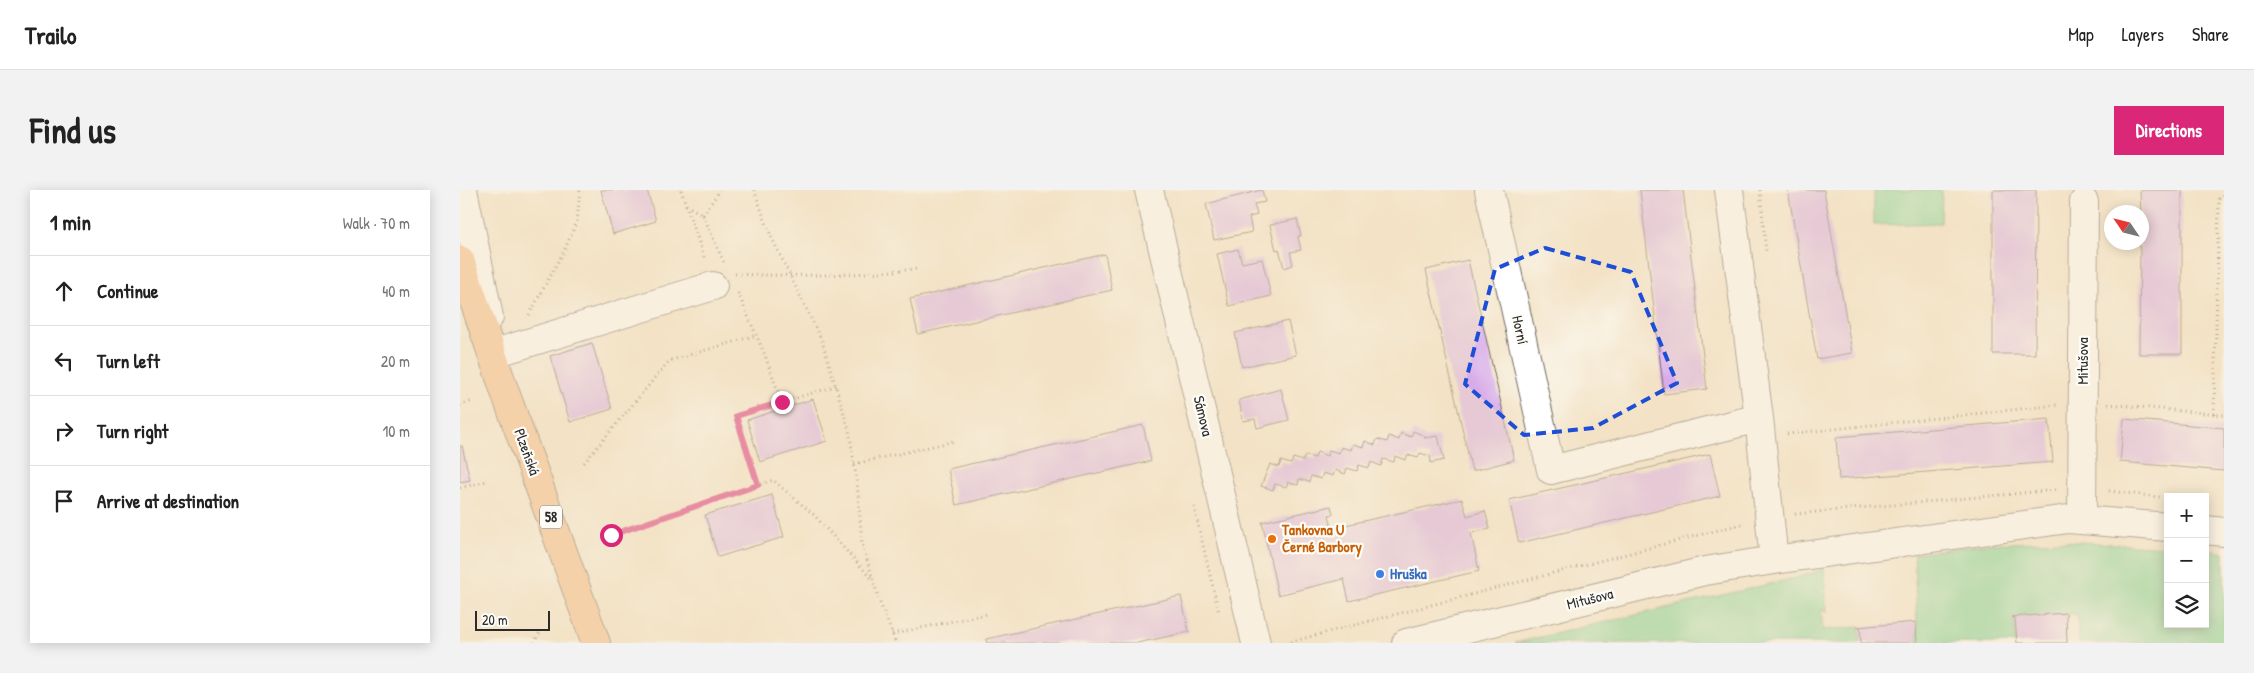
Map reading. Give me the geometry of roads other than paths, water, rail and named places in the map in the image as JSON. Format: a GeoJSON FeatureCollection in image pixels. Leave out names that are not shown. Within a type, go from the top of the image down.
{"type":"FeatureCollection","features":[{"type":"Feature","properties":{"kind":"main road","name":"Plzeňská"},"geometry":{"type":"LineString","coordinates":[[460,260],[494,353],[505,392],[596,643]]}},
{"type":"Feature","properties":{"kind":"street"},"geometry":{"type":"LineString","coordinates":[[463,190],[494,353],[726,279]]}},
{"type":"Feature","properties":{"kind":"street","name":"Sámova"},"geometry":{"type":"LineString","coordinates":[[1149,190],[1256,643]]}},
{"type":"Feature","properties":{"kind":"street","name":"Horní"},"geometry":{"type":"LineString","coordinates":[[1489,190],[1550,470],[1759,418]]}},
{"type":"Feature","properties":{"kind":"street"},"geometry":{"type":"LineString","coordinates":[[1729,190],[1759,418],[1774,560]]}},
{"type":"Feature","properties":{"kind":"street","name":"Mitušova"},"geometry":{"type":"LineString","coordinates":[[2082,520],[2084,202]]}},
{"type":"Feature","properties":{"kind":"street","name":"Mitušova"},"geometry":{"type":"LineString","coordinates":[[1406,643],[1705,571],[1774,560],[2068,519],[2164,527]]}},
{"type":"Feature","properties":{"kind":"street"},"geometry":{"type":"LineString","coordinates":[[2209,530],[2224,532]]}},
{"type":"Feature","properties":{"kind":"place","name":"Tankovna U Černé Barbory"},"geometry":{"type":"Point","coordinates":[1272,539]}},
{"type":"Feature","properties":{"kind":"place","name":"Hruška"},"geometry":{"type":"Point","coordinates":[1380,574]}}]}
